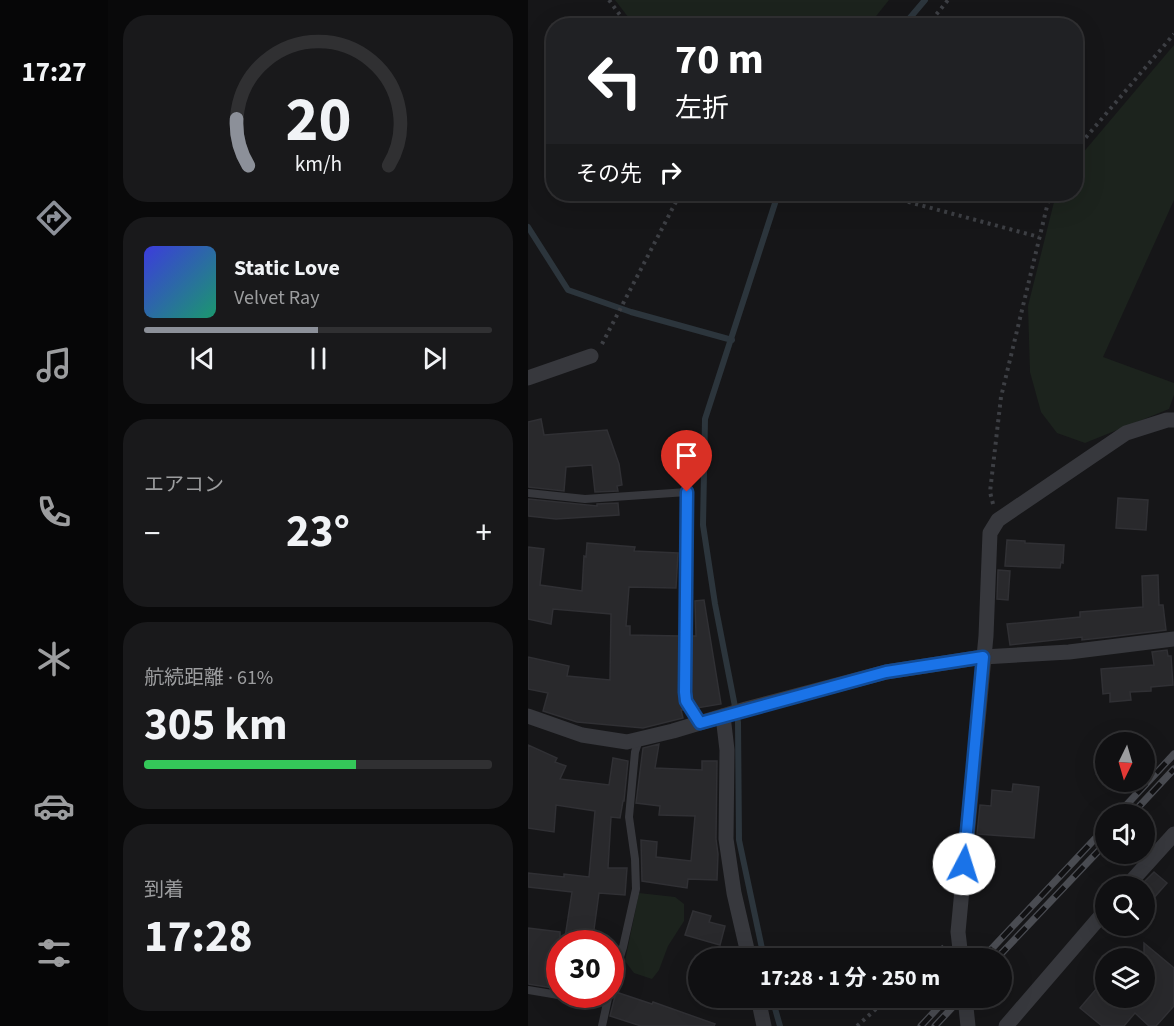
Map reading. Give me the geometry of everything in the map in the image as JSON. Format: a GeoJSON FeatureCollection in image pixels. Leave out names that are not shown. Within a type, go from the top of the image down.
{"type":"FeatureCollection","features":[{"type":"Feature","properties":{"kind":"street"},"geometry":{"type":"LineString","coordinates":[[528,378],[591,356]]}},
{"type":"Feature","properties":{"kind":"street"},"geometry":{"type":"LineString","coordinates":[[960,948],[958,933],[986,636],[990,532],[998,520],[1126,434],[1167,420],[1174,420]]}},
{"type":"Feature","properties":{"kind":"street"},"geometry":{"type":"LineString","coordinates":[[528,716],[582,735],[627,742],[886,672],[983,657],[1069,652],[1174,639]]}},
{"type":"Feature","properties":{"kind":"street"},"geometry":{"type":"LineString","coordinates":[[725,715],[726,839],[734,893],[747,948]]}},
{"type":"Feature","properties":{"kind":"street"},"geometry":{"type":"LineString","coordinates":[[1136,876],[1174,834]]}},
{"type":"Feature","properties":{"kind":"street"},"geometry":{"type":"LineString","coordinates":[[1006,1026],[1095,923]]}},
{"type":"Feature","properties":{"kind":"street"},"geometry":{"type":"LineString","coordinates":[[760,1008],[764,1026]]}},
{"type":"Feature","properties":{"kind":"street"},"geometry":{"type":"LineString","coordinates":[[965,1008],[968,1026]]}},
{"type":"Feature","properties":{"kind":"lane"},"geometry":{"type":"LineString","coordinates":[[528,493],[585,499],[687,492],[685,692],[686,701],[700,723]]}},
{"type":"Feature","properties":{"kind":"lane"},"geometry":{"type":"LineString","coordinates":[[624,943],[636,889],[635,859],[629,817],[635,752],[639,740]]}},
{"type":"Feature","properties":{"kind":"lane"},"geometry":{"type":"LineString","coordinates":[[528,990],[546,992]]}},
{"type":"Feature","properties":{"kind":"lane"},"geometry":{"type":"LineString","coordinates":[[602,1026],[606,1008]]}},
{"type":"Feature","properties":{"kind":"path"},"geometry":{"type":"LineString","coordinates":[[609,0],[622,18]]}},
{"type":"Feature","properties":{"kind":"path"},"geometry":{"type":"LineString","coordinates":[[933,18],[948,0]]}},
{"type":"Feature","properties":{"kind":"path"},"geometry":{"type":"LineString","coordinates":[[1083,141],[1174,34]]}},
{"type":"Feature","properties":{"kind":"path"},"geometry":{"type":"LineString","coordinates":[[591,356],[602,345],[676,201]]}},
{"type":"Feature","properties":{"kind":"path"},"geometry":{"type":"LineString","coordinates":[[905,201],[1039,237]]}},
{"type":"Feature","properties":{"kind":"path"},"geometry":{"type":"LineString","coordinates":[[998,520],[990,492],[1001,397],[1048,201]]}},
{"type":"Feature","properties":{"kind":"path"},"geometry":{"type":"LineString","coordinates":[[857,1026],[877,1008]]}},
{"type":"Feature","properties":{"kind":"shaded area"},"geometry":{"type":"Polygon","coordinates":[[[615,0],[889,0],[875,18],[629,18],[615,0]]]}},
{"type":"Feature","properties":{"kind":"shaded area"},"geometry":{"type":"Polygon","coordinates":[[[1174,45],[1174,200],[1103,357],[1174,383],[1174,395],[1169,409],[1085,443],[1057,433],[1041,412],[1030,372],[1028,306],[1054,201],[1083,201],[1083,153],[1174,45]]]}},
{"type":"Feature","properties":{"kind":"shaded area"},"geometry":{"type":"Polygon","coordinates":[[[639,893],[675,897],[684,904],[684,921],[668,946],[659,970],[652,979],[634,973],[625,961],[639,893]]]}},
{"type":"Feature","properties":{"kind":"building"},"geometry":{"type":"Polygon","coordinates":[[[541,419],[544,435],[607,430],[619,464],[622,485],[617,486],[618,491],[595,492],[592,465],[566,467],[564,491],[528,487],[528,422],[541,419]]]}},
{"type":"Feature","properties":{"kind":"building"},"geometry":{"type":"Polygon","coordinates":[[[1118,498],[1148,500],[1146,530],[1116,528],[1118,498]]]}},
{"type":"Feature","properties":{"kind":"building"},"geometry":{"type":"Polygon","coordinates":[[[528,499],[597,506],[597,504],[618,503],[619,515],[556,519],[528,516],[528,499]]]}},
{"type":"Feature","properties":{"kind":"building"},"geometry":{"type":"Polygon","coordinates":[[[1007,540],[1064,545],[1063,563],[1061,562],[1060,568],[1005,566],[1007,540]]]}},
{"type":"Feature","properties":{"kind":"building"},"geometry":{"type":"Polygon","coordinates":[[[587,543],[635,547],[634,551],[678,553],[676,588],[629,587],[626,626],[630,626],[630,635],[680,636],[679,693],[684,710],[681,710],[683,718],[643,728],[577,722],[543,711],[548,693],[528,689],[528,657],[569,666],[567,676],[610,680],[611,614],[553,609],[551,624],[528,619],[528,547],[544,549],[540,585],[582,591],[587,543]]]}},
{"type":"Feature","properties":{"kind":"building"},"geometry":{"type":"Polygon","coordinates":[[[998,570],[1010,571],[1008,600],[997,599],[998,570]]]}},
{"type":"Feature","properties":{"kind":"building"},"geometry":{"type":"Polygon","coordinates":[[[1158,575],[1159,605],[1163,605],[1166,630],[1082,640],[1082,637],[1010,645],[1007,624],[1080,617],[1080,612],[1143,607],[1142,576],[1158,575]]]}},
{"type":"Feature","properties":{"kind":"building"},"geometry":{"type":"Polygon","coordinates":[[[704,600],[721,704],[697,708],[691,692],[692,636],[696,636],[695,601],[704,600]]]}},
{"type":"Feature","properties":{"kind":"building"},"geometry":{"type":"Polygon","coordinates":[[[1167,650],[1168,656],[1171,656],[1173,685],[1151,687],[1151,691],[1130,692],[1131,700],[1110,702],[1110,693],[1103,694],[1101,669],[1154,665],[1152,652],[1167,650]]]}},
{"type":"Feature","properties":{"kind":"building"},"geometry":{"type":"Polygon","coordinates":[[[659,744],[655,768],[702,770],[702,761],[717,761],[717,880],[688,879],[687,888],[642,881],[641,840],[657,842],[656,857],[691,861],[695,816],[659,815],[660,806],[636,803],[643,748],[659,744]]]}},
{"type":"Feature","properties":{"kind":"building"},"geometry":{"type":"Polygon","coordinates":[[[528,745],[557,758],[555,762],[566,766],[560,779],[609,785],[613,758],[628,761],[620,818],[611,817],[608,868],[627,868],[625,895],[599,893],[594,930],[566,930],[572,892],[528,887],[528,873],[589,877],[595,811],[556,805],[554,832],[528,828],[528,745]]]}},
{"type":"Feature","properties":{"kind":"building"},"geometry":{"type":"Polygon","coordinates":[[[1013,784],[1039,787],[1034,838],[977,834],[980,805],[991,806],[992,790],[1012,792],[1013,784]]]}},
{"type":"Feature","properties":{"kind":"building"},"geometry":{"type":"Polygon","coordinates":[[[1154,872],[1167,883],[1155,897],[1155,876],[1150,876],[1154,872]]]}},
{"type":"Feature","properties":{"kind":"building"},"geometry":{"type":"Polygon","coordinates":[[[693,911],[711,916],[709,922],[725,926],[720,945],[685,935],[693,911]]]}},
{"type":"Feature","properties":{"kind":"building"},"geometry":{"type":"Polygon","coordinates":[[[528,928],[546,930],[546,987],[528,984],[528,928]]]}},
{"type":"Feature","properties":{"kind":"building"},"geometry":{"type":"Polygon","coordinates":[[[1155,952],[1174,968],[1174,1006],[1156,1026],[1149,1026],[1135,1013],[1124,1026],[1102,1026],[1080,1008],[1095,990],[1095,1008],[1155,1008],[1155,952]]]}},
{"type":"Feature","properties":{"kind":"building"},"geometry":{"type":"Polygon","coordinates":[[[624,995],[652,1004],[653,1002],[715,1024],[714,1026],[641,1026],[610,1016],[612,1008],[624,1008],[624,995]]]}},
{"type":"Feature","properties":{"kind":"waterway"},"geometry":{"type":"LineString","coordinates":[[910,18],[925,0]]}},
{"type":"Feature","properties":{"kind":"waterway"},"geometry":{"type":"LineString","coordinates":[[762,948],[739,840],[738,722],[715,604],[703,525],[705,419],[776,201]]}},
{"type":"Feature","properties":{"kind":"waterway"},"geometry":{"type":"LineString","coordinates":[[528,227],[568,290],[631,312],[732,340]]}},
{"type":"Feature","properties":{"kind":"waterway"},"geometry":{"type":"LineString","coordinates":[[775,1008],[780,1026]]}},
{"type":"Feature","properties":{"kind":"railway"},"geometry":{"type":"LineString","coordinates":[[1127,804],[1174,754]]}},
{"type":"Feature","properties":{"kind":"railway"},"geometry":{"type":"LineString","coordinates":[[1141,804],[1174,769]]}},
{"type":"Feature","properties":{"kind":"railway"},"geometry":{"type":"LineString","coordinates":[[992,948],[1095,839]]}},
{"type":"Feature","properties":{"kind":"railway"},"geometry":{"type":"LineString","coordinates":[[1006,948],[1095,855]]}},
{"type":"Feature","properties":{"kind":"railway"},"geometry":{"type":"LineString","coordinates":[[921,1026],[938,1008]]}},
{"type":"Feature","properties":{"kind":"railway"},"geometry":{"type":"LineString","coordinates":[[935,1026],[952,1008]]}},
{"type":"Feature","properties":{"kind":"route"},"geometry":{"type":"LineString","coordinates":[[687,492],[685,692],[686,701],[700,723],[886,672],[983,657],[964,864]]}}]}
